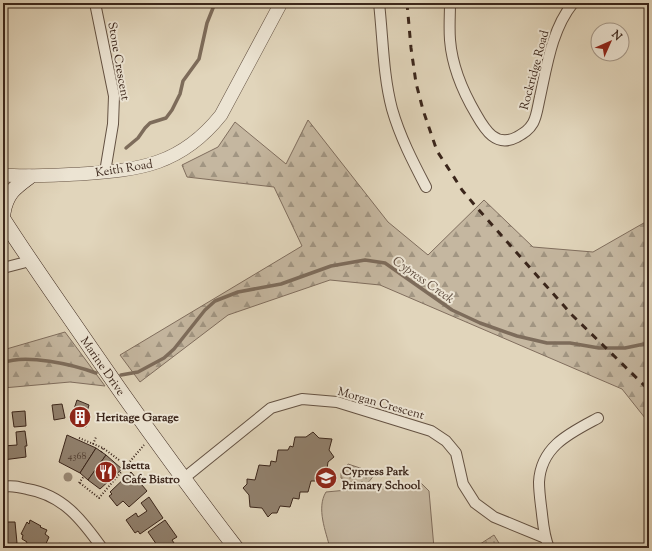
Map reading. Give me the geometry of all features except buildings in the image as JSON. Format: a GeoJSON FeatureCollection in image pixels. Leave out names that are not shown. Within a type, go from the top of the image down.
{"type":"FeatureCollection","features":[{"type":"Feature","properties":{"kind":"main road"},"geometry":{"type":"LineString","coordinates":[[3,213],[4,205],[11,190],[29,177]]}},
{"type":"Feature","properties":{"kind":"main road","name":"Marine Drive"},"geometry":{"type":"LineString","coordinates":[[3,219],[129,404],[236,548]]}},
{"type":"Feature","properties":{"kind":"street","name":"Stone Crescent"},"geometry":{"type":"LineString","coordinates":[[95,3],[114,96],[113,124],[105,172]]}},
{"type":"Feature","properties":{"kind":"street","name":"Keith Road"},"geometry":{"type":"LineString","coordinates":[[3,175],[29,177],[105,172],[140,167],[170,158],[209,130],[221,115],[281,3]]}},
{"type":"Feature","properties":{"kind":"street"},"geometry":{"type":"LineString","coordinates":[[379,3],[388,91],[392,109],[402,138],[426,187]]}},
{"type":"Feature","properties":{"kind":"street","name":"Rockridge Road"},"geometry":{"type":"LineString","coordinates":[[450,3],[450,41],[456,70],[470,103],[484,128],[496,138],[504,140],[512,140],[526,132],[534,123],[550,51],[561,22],[573,3]]}},
{"type":"Feature","properties":{"kind":"street"},"geometry":{"type":"LineString","coordinates":[[3,268],[30,260]]}},
{"type":"Feature","properties":{"kind":"street","name":"Morgan Crescent"},"geometry":{"type":"LineString","coordinates":[[184,478],[271,408],[302,399],[337,402],[431,431],[446,441],[456,453],[463,484],[475,503],[494,517],[545,538]]}},
{"type":"Feature","properties":{"kind":"street"},"geometry":{"type":"LineString","coordinates":[[549,548],[545,538],[539,484],[543,462],[554,445],[571,433],[598,418]]}},
{"type":"Feature","properties":{"kind":"street"},"geometry":{"type":"LineString","coordinates":[[3,487],[10,486],[32,490],[51,496],[66,506],[80,519],[102,548]]}},
{"type":"Feature","properties":{"kind":"path"},"geometry":{"type":"LineString","coordinates":[[93,444],[96,436]]}},
{"type":"Feature","properties":{"kind":"path"},"geometry":{"type":"LineString","coordinates":[[79,438],[103,448],[119,460]]}},
{"type":"Feature","properties":{"kind":"path"},"geometry":{"type":"LineString","coordinates":[[84,476],[80,483],[99,498],[148,442]]}},
{"type":"Feature","properties":{"kind":"path"},"geometry":{"type":"LineString","coordinates":[[101,452],[103,448]]}},
{"type":"Feature","properties":{"kind":"green space"},"geometry":{"type":"Polygon","coordinates":[[[308,120],[388,222],[428,255],[484,200],[533,247],[593,252],[649,220],[649,423],[622,389],[380,285],[330,280],[228,315],[140,382],[120,355],[302,246],[274,187],[187,177],[182,165],[218,147],[235,122],[286,164],[308,120]]]}},
{"type":"Feature","properties":{"kind":"green space"},"geometry":{"type":"Polygon","coordinates":[[[65,332],[105,386],[70,382],[3,388],[3,350],[65,332]]]}},
{"type":"Feature","properties":{"kind":"green space"},"geometry":{"type":"Polygon","coordinates":[[[348,464],[369,471],[374,475],[366,484],[359,484],[344,480],[341,478],[341,473],[348,464]]]}},
{"type":"Feature","properties":{"kind":"green space"},"geometry":{"type":"Polygon","coordinates":[[[421,483],[429,491],[434,548],[330,548],[322,513],[323,498],[326,492],[421,483]]]}},
{"type":"Feature","properties":{"kind":"green space"},"geometry":{"type":"Polygon","coordinates":[[[494,535],[502,548],[474,548],[494,535]]]}},
{"type":"Feature","properties":{"kind":"waterway"},"geometry":{"type":"LineString","coordinates":[[126,148],[138,138],[150,123],[166,118],[172,110],[180,94],[183,81],[199,59],[207,23],[215,3]]}},
{"type":"Feature","properties":{"kind":"waterway","name":"Cypress Creek"},"geometry":{"type":"LineString","coordinates":[[121,375],[138,372],[164,358],[174,349],[205,310],[215,301],[238,292],[281,284],[331,266],[365,260],[385,263],[452,310],[480,323],[517,336],[547,343],[570,343],[599,348],[625,348],[649,343]]}},
{"type":"Feature","properties":{"kind":"waterway","name":"Cypress Creek"},"geometry":{"type":"LineString","coordinates":[[3,363],[12,360],[24,359],[50,361],[96,373]]}},
{"type":"Feature","properties":{"kind":"railway"},"geometry":{"type":"LineString","coordinates":[[407,3],[416,83],[423,110],[437,151],[462,190],[572,315],[649,390]]}},
{"type":"Feature","properties":{"kind":"place","name":"Heritage Garage"},"geometry":{"type":"Point","coordinates":[80,417]}},
{"type":"Feature","properties":{"kind":"place","name":"Isetta Cafe Bistro"},"geometry":{"type":"Point","coordinates":[106,472]}},
{"type":"Feature","properties":{"kind":"place","name":"Cypress Park Primary School"},"geometry":{"type":"Point","coordinates":[326,478]}}]}
